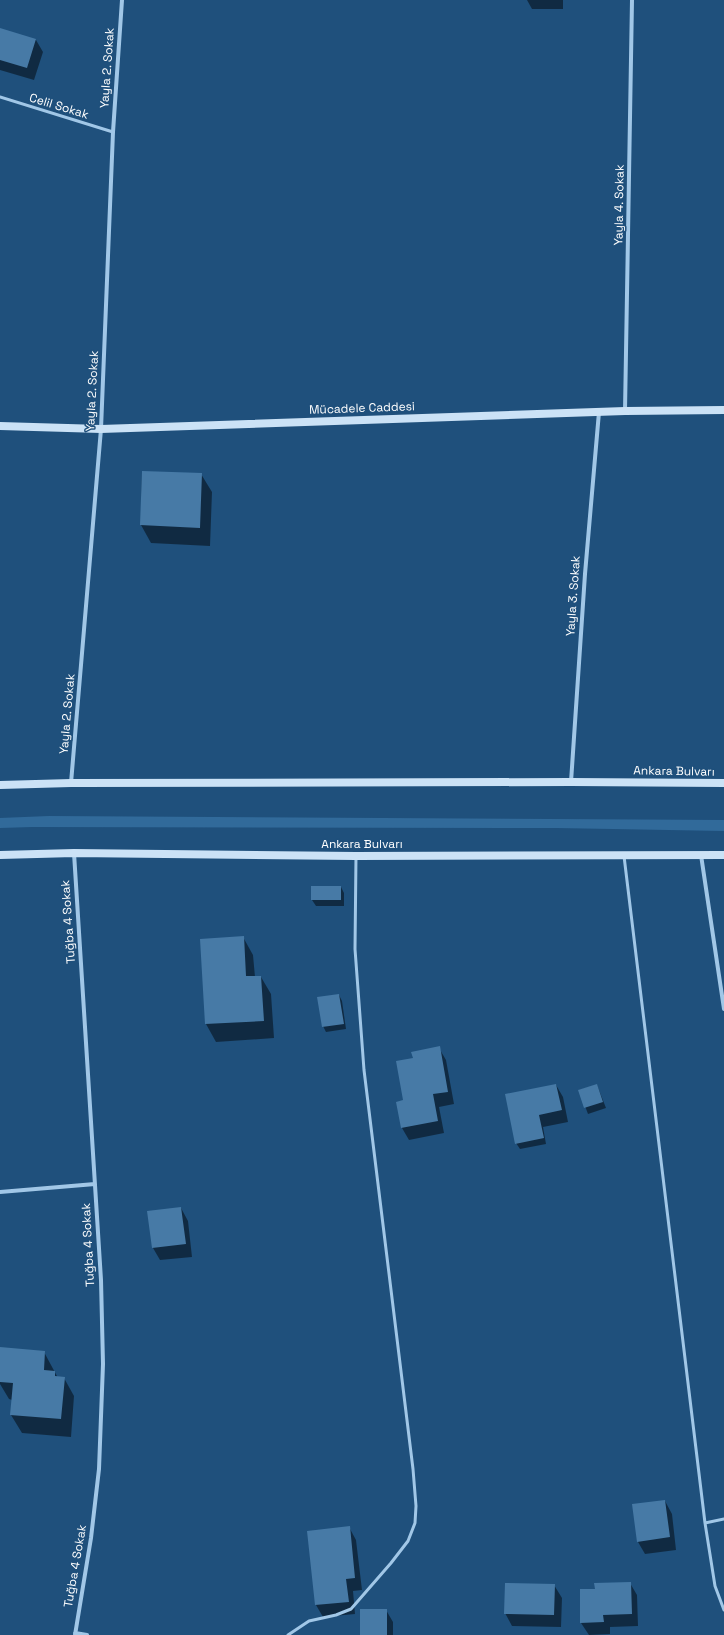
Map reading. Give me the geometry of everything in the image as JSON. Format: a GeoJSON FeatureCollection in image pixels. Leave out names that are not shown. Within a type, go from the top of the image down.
{"type":"FeatureCollection","features":[{"type":"Feature","properties":{"kind":"main road","name":"Mücadele Caddesi"},"geometry":{"type":"LineString","coordinates":[[0,426],[101,429],[625,411],[724,410]]}},
{"type":"Feature","properties":{"kind":"main road","name":"Ankara Bulvarı"},"geometry":{"type":"LineString","coordinates":[[0,785],[71,783],[724,783]]}},
{"type":"Feature","properties":{"kind":"main road","name":"Ankara Bulvarı"},"geometry":{"type":"LineString","coordinates":[[0,855],[74,853],[356,856],[724,855]]}},
{"type":"Feature","properties":{"kind":"street","name":"Yayla 2. Sokak"},"geometry":{"type":"LineString","coordinates":[[71,783],[101,429],[113,132],[122,0]]}},
{"type":"Feature","properties":{"kind":"street","name":"Yayla 4. Sokak"},"geometry":{"type":"LineString","coordinates":[[625,411],[632,0]]}},
{"type":"Feature","properties":{"kind":"street","name":"Yayla 3. Sokak"},"geometry":{"type":"LineString","coordinates":[[571,782],[598,412]]}},
{"type":"Feature","properties":{"kind":"street","name":"Tuğba 4 Sokak"},"geometry":{"type":"LineString","coordinates":[[74,853],[101,1280],[103,1364],[99,1469],[91,1538],[75,1634]]}},
{"type":"Feature","properties":{"kind":"street"},"geometry":{"type":"LineString","coordinates":[[701,854],[724,1009]]}},
{"type":"Feature","properties":{"kind":"street"},"geometry":{"type":"LineString","coordinates":[[0,1192],[95,1184]]}},
{"type":"Feature","properties":{"kind":"street"},"geometry":{"type":"LineString","coordinates":[[75,1634],[87,1635]]}},
{"type":"Feature","properties":{"kind":"lane","name":"Celil Sokak"},"geometry":{"type":"LineString","coordinates":[[0,97],[113,132]]}},
{"type":"Feature","properties":{"kind":"lane"},"geometry":{"type":"LineString","coordinates":[[624,855],[705,1523],[715,1586],[724,1610]]}},
{"type":"Feature","properties":{"kind":"lane"},"geometry":{"type":"LineString","coordinates":[[288,1635],[309,1621],[336,1615],[351,1609],[404,1547],[415,1524],[416,1506],[413,1469],[363,1063],[355,949],[356,856]]}},
{"type":"Feature","properties":{"kind":"lane"},"geometry":{"type":"LineString","coordinates":[[705,1523],[724,1519]]}},
{"type":"Feature","properties":{"kind":"shaded area"},"geometry":{"type":"Polygon","coordinates":[[[49,816],[724,820],[724,831],[556,828],[0,828],[0,818],[49,816]]]}},
{"type":"Feature","properties":{"kind":"building"},"geometry":{"type":"Polygon","coordinates":[[[0,28],[36,39],[27,68],[0,60],[0,28]]]}},
{"type":"Feature","properties":{"kind":"building"},"geometry":{"type":"Polygon","coordinates":[[[142,471],[202,473],[200,528],[140,525],[142,471]]]}},
{"type":"Feature","properties":{"kind":"building"},"geometry":{"type":"Polygon","coordinates":[[[311,886],[341,886],[341,900],[311,900],[311,886]]]}},
{"type":"Feature","properties":{"kind":"building"},"geometry":{"type":"Polygon","coordinates":[[[244,936],[246,976],[261,976],[264,1021],[205,1024],[200,939],[244,936]]]}},
{"type":"Feature","properties":{"kind":"building"},"geometry":{"type":"Polygon","coordinates":[[[339,994],[344,1024],[322,1027],[317,997],[339,994]]]}},
{"type":"Feature","properties":{"kind":"building"},"geometry":{"type":"Polygon","coordinates":[[[440,1046],[448,1092],[433,1094],[438,1121],[401,1128],[396,1102],[403,1100],[396,1061],[413,1058],[411,1052],[440,1046]]]}},
{"type":"Feature","properties":{"kind":"building"},"geometry":{"type":"Polygon","coordinates":[[[556,1084],[562,1110],[539,1115],[544,1138],[515,1144],[505,1094],[556,1084]]]}},
{"type":"Feature","properties":{"kind":"building"},"geometry":{"type":"Polygon","coordinates":[[[597,1084],[603,1102],[584,1108],[578,1090],[597,1084]]]}},
{"type":"Feature","properties":{"kind":"building"},"geometry":{"type":"Polygon","coordinates":[[[181,1207],[186,1244],[152,1248],[147,1211],[181,1207]]]}},
{"type":"Feature","properties":{"kind":"building"},"geometry":{"type":"Polygon","coordinates":[[[0,1347],[45,1351],[44,1370],[55,1371],[55,1376],[65,1377],[61,1419],[10,1415],[13,1383],[0,1382],[0,1347]]]}},
{"type":"Feature","properties":{"kind":"building"},"geometry":{"type":"Polygon","coordinates":[[[665,1500],[670,1537],[637,1542],[632,1504],[665,1500]]]}},
{"type":"Feature","properties":{"kind":"building"},"geometry":{"type":"Polygon","coordinates":[[[350,1526],[355,1578],[346,1579],[349,1602],[315,1605],[307,1531],[350,1526]]]}},
{"type":"Feature","properties":{"kind":"building"},"geometry":{"type":"Polygon","coordinates":[[[631,1582],[632,1614],[603,1615],[604,1622],[580,1623],[580,1589],[595,1589],[594,1583],[631,1582]]]}},
{"type":"Feature","properties":{"kind":"building"},"geometry":{"type":"Polygon","coordinates":[[[505,1583],[555,1584],[554,1615],[504,1614],[505,1583]]]}},
{"type":"Feature","properties":{"kind":"building"},"geometry":{"type":"Polygon","coordinates":[[[360,1609],[387,1609],[387,1635],[360,1635],[360,1609]]]}}]}
